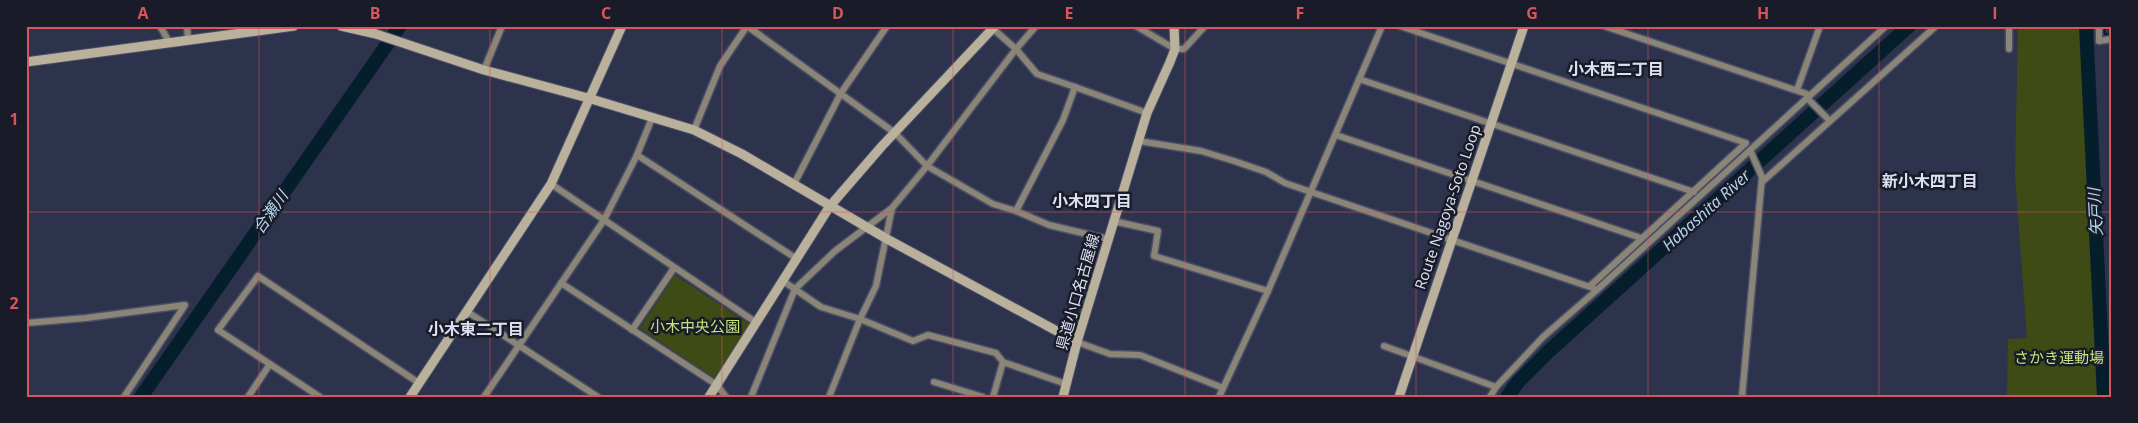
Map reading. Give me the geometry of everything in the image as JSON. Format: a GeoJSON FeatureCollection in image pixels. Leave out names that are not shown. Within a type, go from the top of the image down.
{"type":"FeatureCollection","features":[{"type":"Feature","properties":{"kind":"street"},"geometry":{"type":"LineString","coordinates":[[160,26],[169,42]]}},
{"type":"Feature","properties":{"kind":"street"},"geometry":{"type":"LineString","coordinates":[[187,26],[188,40]]}},
{"type":"Feature","properties":{"kind":"street"},"geometry":{"type":"LineString","coordinates":[[26,62],[256,29],[294,26]]}},
{"type":"Feature","properties":{"kind":"street"},"geometry":{"type":"LineString","coordinates":[[341,26],[376,34],[484,70],[588,98],[694,130],[742,154],[887,239],[1077,342],[1110,354],[1145,356],[1222,388]]}},
{"type":"Feature","properties":{"kind":"street"},"geometry":{"type":"LineString","coordinates":[[484,70],[502,26]]}},
{"type":"Feature","properties":{"kind":"street"},"geometry":{"type":"LineString","coordinates":[[410,397],[551,184],[588,98],[622,26]]}},
{"type":"Feature","properties":{"kind":"street"},"geometry":{"type":"LineString","coordinates":[[694,130],[720,66],[747,26],[895,133],[927,166],[993,204],[1049,225],[1108,239]]}},
{"type":"Feature","properties":{"kind":"street"},"geometry":{"type":"LineString","coordinates":[[794,184],[841,93],[887,26]]}},
{"type":"Feature","properties":{"kind":"street"},"geometry":{"type":"LineString","coordinates":[[751,397],[795,289],[835,251],[892,208],[1036,26]]}},
{"type":"Feature","properties":{"kind":"street"},"geometry":{"type":"LineString","coordinates":[[1136,26],[1174,49],[1184,49],[1205,26]]}},
{"type":"Feature","properties":{"kind":"street","name":"県道小口名古屋線"},"geometry":{"type":"LineString","coordinates":[[1063,397],[1077,342],[1147,113],[1174,49],[1174,26]]}},
{"type":"Feature","properties":{"kind":"street"},"geometry":{"type":"LineString","coordinates":[[1219,397],[1268,291],[1382,26]]}},
{"type":"Feature","properties":{"kind":"street"},"geometry":{"type":"LineString","coordinates":[[1400,26],[1746,143],[1590,286]]}},
{"type":"Feature","properties":{"kind":"street","name":"Route Nagoya-Soto Loop"},"geometry":{"type":"LineString","coordinates":[[1399,397],[1524,26]]}},
{"type":"Feature","properties":{"kind":"street"},"geometry":{"type":"LineString","coordinates":[[1604,26],[1797,90],[1806,94],[1809,100],[1828,119]]}},
{"type":"Feature","properties":{"kind":"street"},"geometry":{"type":"LineString","coordinates":[[1797,90],[1820,26]]}},
{"type":"Feature","properties":{"kind":"street"},"geometry":{"type":"LineString","coordinates":[[1490,397],[1496,387],[1543,337],[1809,100],[1886,26]]}},
{"type":"Feature","properties":{"kind":"street"},"geometry":{"type":"LineString","coordinates":[[1762,182],[1828,119],[1936,26]]}},
{"type":"Feature","properties":{"kind":"street"},"geometry":{"type":"LineString","coordinates":[[2009,26],[2009,49]]}},
{"type":"Feature","properties":{"kind":"street"},"geometry":{"type":"LineString","coordinates":[[2099,26],[2099,41],[2112,39]]}},
{"type":"Feature","properties":{"kind":"street"},"geometry":{"type":"LineString","coordinates":[[709,397],[830,206],[993,27],[1016,49],[1037,74],[1147,113]]}},
{"type":"Feature","properties":{"kind":"street"},"geometry":{"type":"LineString","coordinates":[[1360,79],[1693,191],[1699,196]]}},
{"type":"Feature","properties":{"kind":"street"},"geometry":{"type":"LineString","coordinates":[[1016,212],[1064,120],[1075,87]]}},
{"type":"Feature","properties":{"kind":"street"},"geometry":{"type":"LineString","coordinates":[[484,397],[604,220],[637,155],[652,118]]}},
{"type":"Feature","properties":{"kind":"street"},"geometry":{"type":"LineString","coordinates":[[1336,135],[1641,238]]}},
{"type":"Feature","properties":{"kind":"street"},"geometry":{"type":"LineString","coordinates":[[1139,141],[1201,151],[1234,161],[1266,172],[1285,183],[1598,289]]}},
{"type":"Feature","properties":{"kind":"street"},"geometry":{"type":"LineString","coordinates":[[1742,397],[1762,182],[1761,173],[1751,152]]}},
{"type":"Feature","properties":{"kind":"street"},"geometry":{"type":"LineString","coordinates":[[637,155],[797,259]]}},
{"type":"Feature","properties":{"kind":"street"},"geometry":{"type":"LineString","coordinates":[[551,184],[757,323]]}},
{"type":"Feature","properties":{"kind":"street"},"geometry":{"type":"LineString","coordinates":[[829,397],[860,319],[876,286],[892,208]]}},
{"type":"Feature","properties":{"kind":"street"},"geometry":{"type":"LineString","coordinates":[[1113,221],[1158,231],[1154,256],[1268,291]]}},
{"type":"Feature","properties":{"kind":"street"},"geometry":{"type":"LineString","coordinates":[[632,330],[674,268]]}},
{"type":"Feature","properties":{"kind":"street"},"geometry":{"type":"LineString","coordinates":[[320,397],[218,330],[258,276],[419,383]]}},
{"type":"Feature","properties":{"kind":"street"},"geometry":{"type":"LineString","coordinates":[[783,281],[821,307],[860,319],[913,341],[928,334],[996,353],[1002,362],[1066,384]]}},
{"type":"Feature","properties":{"kind":"street"},"geometry":{"type":"LineString","coordinates":[[561,283],[717,385],[726,397]]}},
{"type":"Feature","properties":{"kind":"street"},"geometry":{"type":"LineString","coordinates":[[26,323],[86,318],[185,305],[124,397]]}},
{"type":"Feature","properties":{"kind":"street"},"geometry":{"type":"LineString","coordinates":[[466,311],[520,344],[598,397]]}},
{"type":"Feature","properties":{"kind":"street"},"geometry":{"type":"LineString","coordinates":[[1384,346],[1496,387]]}},
{"type":"Feature","properties":{"kind":"street"},"geometry":{"type":"LineString","coordinates":[[993,397],[1002,362]]}},
{"type":"Feature","properties":{"kind":"street"},"geometry":{"type":"LineString","coordinates":[[248,397],[270,364]]}},
{"type":"Feature","properties":{"kind":"street"},"geometry":{"type":"LineString","coordinates":[[934,382],[983,397]]}},
{"type":"Feature","properties":{"kind":"green space","name":"さかき運動場"},"geometry":{"type":"Polygon","coordinates":[[[2018,26],[2081,26],[2099,397],[2007,397],[2008,339],[2027,338],[2015,174],[2018,26]]]}},
{"type":"Feature","properties":{"kind":"green space","name":"小木中央公園"},"geometry":{"type":"Polygon","coordinates":[[[675,275],[751,325],[715,378],[640,328],[675,275]]]}},
{"type":"Feature","properties":{"kind":"waterway","name":"合瀬川"},"geometry":{"type":"LineString","coordinates":[[141,397],[400,26]]}},
{"type":"Feature","properties":{"kind":"waterway","name":"Habashita River"},"geometry":{"type":"LineString","coordinates":[[1507,397],[1518,382],[1548,352],[1909,26]]}},
{"type":"Feature","properties":{"kind":"waterway","name":"矢戸川"},"geometry":{"type":"LineString","coordinates":[[2086,26],[2104,397]]}},
{"type":"Feature","properties":{"kind":"waterway"},"geometry":{"type":"LineString","coordinates":[[2104,26],[2104,33],[2107,35],[2112,34]]}},
{"type":"Feature","properties":{"kind":"district","name":"小木西二丁目"},"geometry":{"type":"Point","coordinates":[1616,69]}},
{"type":"Feature","properties":{"kind":"district","name":"新小木四丁目"},"geometry":{"type":"Point","coordinates":[1930,181]}},
{"type":"Feature","properties":{"kind":"district","name":"小木四丁目"},"geometry":{"type":"Point","coordinates":[1092,201]}},
{"type":"Feature","properties":{"kind":"district","name":"小木東二丁目"},"geometry":{"type":"Point","coordinates":[476,329]}}]}
